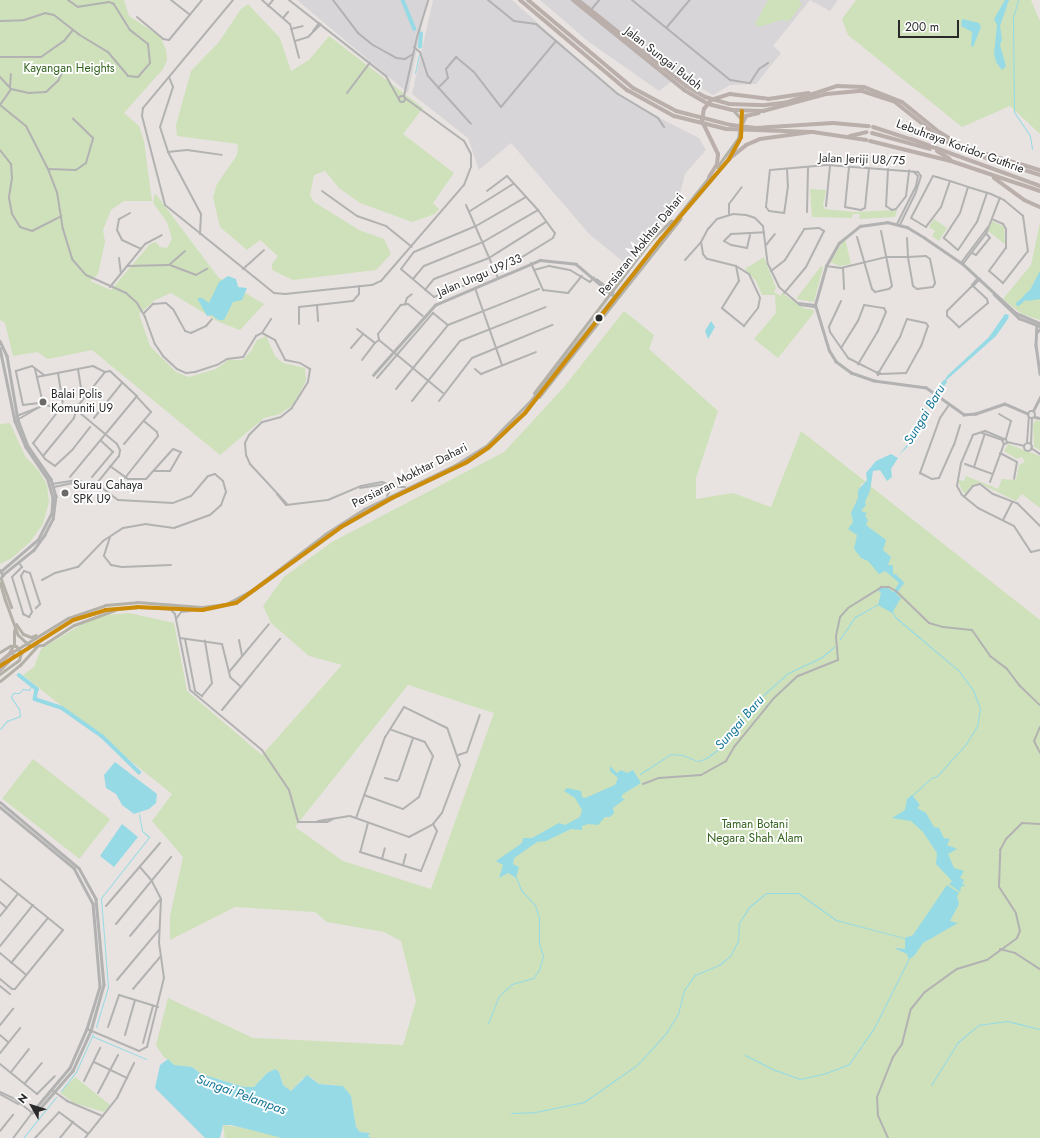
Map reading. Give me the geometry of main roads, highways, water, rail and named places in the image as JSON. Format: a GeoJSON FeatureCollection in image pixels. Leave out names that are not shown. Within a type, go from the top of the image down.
{"type":"FeatureCollection","features":[{"type":"Feature","properties":{"kind":"highway","name":"Lebuhraya Koridor Guthrie"},"geometry":{"type":"LineString","coordinates":[[520,0],[606,74],[638,98],[688,121],[726,129],[813,132],[849,136],[951,161],[1040,192]]}},
{"type":"Feature","properties":{"kind":"highway","name":"Lebuhraya Koridor Guthrie"},"geometry":{"type":"LineString","coordinates":[[528,0],[633,88],[676,111],[731,126],[750,127],[833,123],[871,127],[911,138],[1040,186]]}},
{"type":"Feature","properties":{"kind":"highway","name":"Jalan Sungai Buloh"},"geometry":{"type":"LineString","coordinates":[[573,0],[684,90],[708,104],[732,110],[763,111],[826,94],[853,91],[874,94],[905,109],[940,138],[964,151],[1040,175]]}},
{"type":"Feature","properties":{"kind":"highway","name":"Jalan Sungai Buloh"},"geometry":{"type":"LineString","coordinates":[[578,0],[686,86],[705,97],[729,104],[773,104],[837,86],[864,87],[886,93],[906,104],[956,143],[981,153],[1040,170]]}},
{"type":"Feature","properties":{"kind":"highway"},"geometry":{"type":"LineString","coordinates":[[709,177],[717,164],[716,146],[703,128],[704,109],[711,100],[722,94],[758,98],[792,97],[837,86]]}},
{"type":"Feature","properties":{"kind":"highway"},"geometry":{"type":"LineString","coordinates":[[729,104],[742,111]]}},
{"type":"Feature","properties":{"kind":"highway"},"geometry":{"type":"LineString","coordinates":[[743,120],[747,115],[763,111]]}},
{"type":"Feature","properties":{"kind":"highway"},"geometry":{"type":"LineString","coordinates":[[729,159],[742,148],[760,140],[813,132]]}},
{"type":"Feature","properties":{"kind":"highway"},"geometry":{"type":"LineString","coordinates":[[849,136],[869,133],[926,147],[942,153],[951,161]]}},
{"type":"Feature","properties":{"kind":"highway"},"geometry":{"type":"LineString","coordinates":[[989,174],[1024,200],[1040,207]]}},
{"type":"Feature","properties":{"kind":"highway"},"geometry":{"type":"LineString","coordinates":[[0,661],[13,654]]}},
{"type":"Feature","properties":{"kind":"highway"},"geometry":{"type":"LineString","coordinates":[[0,670],[13,654]]}},
{"type":"Feature","properties":{"kind":"main road"},"geometry":{"type":"LineString","coordinates":[[732,110],[743,120]]}},
{"type":"Feature","properties":{"kind":"main road","name":"Persiaran Mokhtar Dahari"},"geometry":{"type":"LineString","coordinates":[[660,238],[729,159],[736,145],[743,120],[742,111]]}},
{"type":"Feature","properties":{"kind":"main road","name":"Persiaran Mokhtar Dahari"},"geometry":{"type":"LineString","coordinates":[[0,661],[4,657],[13,654],[45,637],[73,620],[93,613],[125,607],[169,608],[194,611],[215,609],[236,603],[354,519],[475,457],[512,427],[674,218],[736,145]]}},
{"type":"Feature","properties":{"kind":"main road"},"geometry":{"type":"LineString","coordinates":[[532,401],[607,315],[618,298],[683,213]]}},
{"type":"Feature","properties":{"kind":"main road"},"geometry":{"type":"LineString","coordinates":[[532,401],[536,389],[651,240],[674,218]]}},
{"type":"Feature","properties":{"kind":"main road"},"geometry":{"type":"LineString","coordinates":[[604,302],[605,287],[618,283]]}},
{"type":"Feature","properties":{"kind":"main road"},"geometry":{"type":"LineString","coordinates":[[604,302],[610,302],[612,305],[607,315]]}},
{"type":"Feature","properties":{"kind":"main road","name":"Persiaran Mokhtar Dahari"},"geometry":{"type":"LineString","coordinates":[[0,666],[41,633],[79,613],[116,603],[202,607],[226,604],[249,592],[325,534],[387,496],[455,465],[486,446],[532,401]]}},
{"type":"Feature","properties":{"kind":"main road"},"geometry":{"type":"LineString","coordinates":[[1,579],[18,628],[31,636],[41,633]]}},
{"type":"Feature","properties":{"kind":"main road"},"geometry":{"type":"LineString","coordinates":[[0,583],[16,638],[11,650],[4,657]]}},
{"type":"Feature","properties":{"kind":"main road"},"geometry":{"type":"LineString","coordinates":[[5,600],[18,635],[30,646],[43,645],[74,625],[125,607]]}},
{"type":"Feature","properties":{"kind":"main road"},"geometry":{"type":"LineString","coordinates":[[0,681],[20,665],[45,637]]}},
{"type":"Feature","properties":{"kind":"main road"},"geometry":{"type":"LineString","coordinates":[[0,652],[10,646],[16,646],[21,653],[19,660],[0,674]]}},
{"type":"Feature","properties":{"kind":"water"},"geometry":{"type":"Polygon","coordinates":[[[1005,0],[1009,0],[1000,26],[1002,40],[1000,45],[1006,66],[1002,70],[996,62],[994,54],[997,25],[994,19],[1005,0]]]}},
{"type":"Feature","properties":{"kind":"water"},"geometry":{"type":"Polygon","coordinates":[[[962,19],[979,23],[981,27],[973,47],[971,46],[972,32],[961,26],[962,19]]]}},
{"type":"Feature","properties":{"kind":"water"},"geometry":{"type":"Polygon","coordinates":[[[1040,271],[1040,299],[1027,301],[1023,296],[1030,290],[1040,271]]]}},
{"type":"Feature","properties":{"kind":"water"},"geometry":{"type":"Polygon","coordinates":[[[228,276],[236,279],[238,287],[247,288],[242,300],[233,302],[224,320],[218,320],[212,315],[207,316],[197,298],[202,298],[209,303],[219,282],[228,276]]]}},
{"type":"Feature","properties":{"kind":"water"},"geometry":{"type":"Polygon","coordinates":[[[1005,314],[1009,315],[1008,319],[996,336],[942,384],[948,375],[989,337],[1005,314]]]}},
{"type":"Feature","properties":{"kind":"water"},"geometry":{"type":"Polygon","coordinates":[[[711,321],[715,327],[708,339],[705,331],[711,321]]]}},
{"type":"Feature","properties":{"kind":"water"},"geometry":{"type":"Polygon","coordinates":[[[931,399],[912,442],[898,456],[910,441],[931,399]]]}},
{"type":"Feature","properties":{"kind":"water"},"geometry":{"type":"Polygon","coordinates":[[[891,454],[898,458],[891,469],[892,477],[887,481],[880,470],[873,471],[870,491],[865,502],[866,505],[861,511],[867,513],[865,516],[868,520],[866,525],[886,540],[883,550],[891,557],[888,565],[893,565],[893,574],[898,578],[896,580],[885,571],[879,574],[868,561],[861,558],[854,549],[857,535],[848,529],[853,522],[851,513],[858,498],[858,490],[867,480],[866,473],[876,461],[891,454]]]}},
{"type":"Feature","properties":{"kind":"water"},"geometry":{"type":"Polygon","coordinates":[[[881,588],[888,588],[901,598],[892,613],[878,605],[881,593],[878,590],[881,588]]]}},
{"type":"Feature","properties":{"kind":"water"},"geometry":{"type":"Polygon","coordinates":[[[115,762],[157,794],[156,803],[149,809],[134,814],[122,805],[116,794],[106,788],[104,775],[115,762]]]}},
{"type":"Feature","properties":{"kind":"water"},"geometry":{"type":"Polygon","coordinates":[[[610,766],[617,773],[621,770],[627,773],[633,770],[641,783],[623,794],[621,798],[625,799],[613,808],[614,813],[610,817],[605,817],[598,825],[588,824],[582,826],[582,830],[571,829],[546,841],[537,842],[514,858],[513,864],[519,867],[516,878],[508,873],[499,878],[503,865],[496,861],[522,843],[523,838],[532,838],[559,823],[565,825],[580,817],[582,810],[575,798],[564,791],[567,788],[581,791],[582,797],[585,798],[615,785],[618,778],[610,771],[610,766]]]}},
{"type":"Feature","properties":{"kind":"water"},"geometry":{"type":"Polygon","coordinates":[[[912,795],[920,805],[917,808],[926,813],[934,827],[939,828],[944,838],[950,839],[947,845],[957,849],[948,854],[954,868],[964,871],[960,878],[964,880],[962,884],[966,885],[961,887],[960,892],[949,884],[952,881],[936,864],[937,853],[923,832],[911,821],[892,818],[905,810],[907,799],[912,795]]]}},
{"type":"Feature","properties":{"kind":"water"},"geometry":{"type":"Polygon","coordinates":[[[122,824],[138,837],[114,867],[100,856],[122,824]]]}},
{"type":"Feature","properties":{"kind":"water"},"geometry":{"type":"Polygon","coordinates":[[[947,885],[959,893],[957,896],[959,904],[950,921],[958,923],[923,943],[914,956],[909,959],[907,954],[896,948],[905,949],[905,938],[913,935],[947,885]]]}},
{"type":"Feature","properties":{"kind":"water"},"geometry":{"type":"Polygon","coordinates":[[[168,1059],[174,1065],[192,1067],[201,1074],[244,1087],[254,1087],[267,1073],[275,1069],[279,1072],[283,1085],[291,1091],[307,1075],[319,1084],[343,1086],[351,1096],[356,1127],[360,1132],[370,1133],[368,1136],[371,1138],[282,1138],[231,1125],[223,1125],[220,1138],[205,1138],[155,1088],[160,1065],[168,1059]]]}},
{"type":"Feature","properties":{"kind":"waterway"},"geometry":{"type":"LineString","coordinates":[[403,0],[415,29]]}},
{"type":"Feature","properties":{"kind":"waterway","name":"Sungai Baru"},"geometry":{"type":"LineString","coordinates":[[1018,0],[1013,18],[1014,112],[1030,136],[1032,149]]}},
{"type":"Feature","properties":{"kind":"waterway"},"geometry":{"type":"LineString","coordinates":[[420,47],[421,34]]}},
{"type":"Feature","properties":{"kind":"waterway"},"geometry":{"type":"LineString","coordinates":[[415,73],[419,54]]}},
{"type":"Feature","properties":{"kind":"waterway","name":"Sungai Baru"},"geometry":{"type":"LineString","coordinates":[[1018,304],[1026,297]]}},
{"type":"Feature","properties":{"kind":"waterway","name":"Sungai Baru"},"geometry":{"type":"LineString","coordinates":[[929,403],[945,382]]}},
{"type":"Feature","properties":{"kind":"waterway","name":"Sungai Baru"},"geometry":{"type":"LineString","coordinates":[[895,576],[902,583],[895,594]]}},
{"type":"Feature","properties":{"kind":"waterway","name":"Sungai Baru"},"geometry":{"type":"LineString","coordinates":[[840,639],[855,617],[878,604]]}},
{"type":"Feature","properties":{"kind":"waterway"},"geometry":{"type":"LineString","coordinates":[[892,611],[895,617],[959,671],[973,690],[980,708],[977,726],[965,745],[937,776],[931,778],[912,796]]}},
{"type":"Feature","properties":{"kind":"waterway","name":"Sungai Baru"},"geometry":{"type":"LineString","coordinates":[[640,774],[671,754],[682,755],[698,761],[705,759],[719,749],[759,699],[788,673],[822,657],[834,647]]}},
{"type":"Feature","properties":{"kind":"waterway","name":"Sungai Pelampas"},"geometry":{"type":"LineString","coordinates":[[19,675],[37,689],[35,699],[62,708],[102,736],[139,772]]}},
{"type":"Feature","properties":{"kind":"waterway"},"geometry":{"type":"LineString","coordinates":[[0,729],[7,721],[20,716],[19,709],[11,697],[13,693],[19,693],[23,689],[29,690],[32,685]]}},
{"type":"Feature","properties":{"kind":"waterway","name":"Sungai Pelampas"},"geometry":{"type":"LineString","coordinates":[[96,1027],[108,987],[101,898],[149,837],[142,831],[139,814]]}},
{"type":"Feature","properties":{"kind":"waterway","name":"Sungai Baru"},"geometry":{"type":"LineString","coordinates":[[488,1023],[499,996],[512,984],[533,978],[539,970],[543,956],[539,944],[539,918],[535,905],[521,890],[516,877]]}},
{"type":"Feature","properties":{"kind":"waterway"},"geometry":{"type":"LineString","coordinates":[[511,1113],[535,1112],[584,1102],[638,1064],[666,1033],[678,1014],[684,990],[695,975],[719,965],[730,956],[738,941],[739,923],[749,907],[766,893],[798,893],[836,920],[904,938]]}},
{"type":"Feature","properties":{"kind":"waterway"},"geometry":{"type":"LineString","coordinates":[[745,1055],[775,1070],[800,1079],[826,1073],[849,1064],[874,1028],[909,958]]}},
{"type":"Feature","properties":{"kind":"waterway"},"geometry":{"type":"LineString","coordinates":[[931,1085],[958,1042],[978,1025],[1007,1021],[1040,1029]]}},
{"type":"Feature","properties":{"kind":"waterway","name":"Sungai Pelampas"},"geometry":{"type":"LineString","coordinates":[[93,1034],[92,1036],[146,1059]]}},
{"type":"Feature","properties":{"kind":"waterway"},"geometry":{"type":"LineString","coordinates":[[61,1091],[76,1072],[92,1036]]}},
{"type":"Feature","properties":{"kind":"waterway"},"geometry":{"type":"LineString","coordinates":[[23,1138],[56,1097]]}},
{"type":"Feature","properties":{"kind":"place","name":"Balai Polis Komuniti U9"},"geometry":{"type":"Point","coordinates":[43,402]}},
{"type":"Feature","properties":{"kind":"place","name":"Surau Cahaya SPK U9"},"geometry":{"type":"Point","coordinates":[65,493]}},
{"type":"Feature","properties":{"kind":"park label","name":"Kayangan Heights"},"geometry":{"type":"Point","coordinates":[69,69]}},
{"type":"Feature","properties":{"kind":"park label","name":"Taman Botani Negara Shah Alam"},"geometry":{"type":"Point","coordinates":[755,832]}}]}
